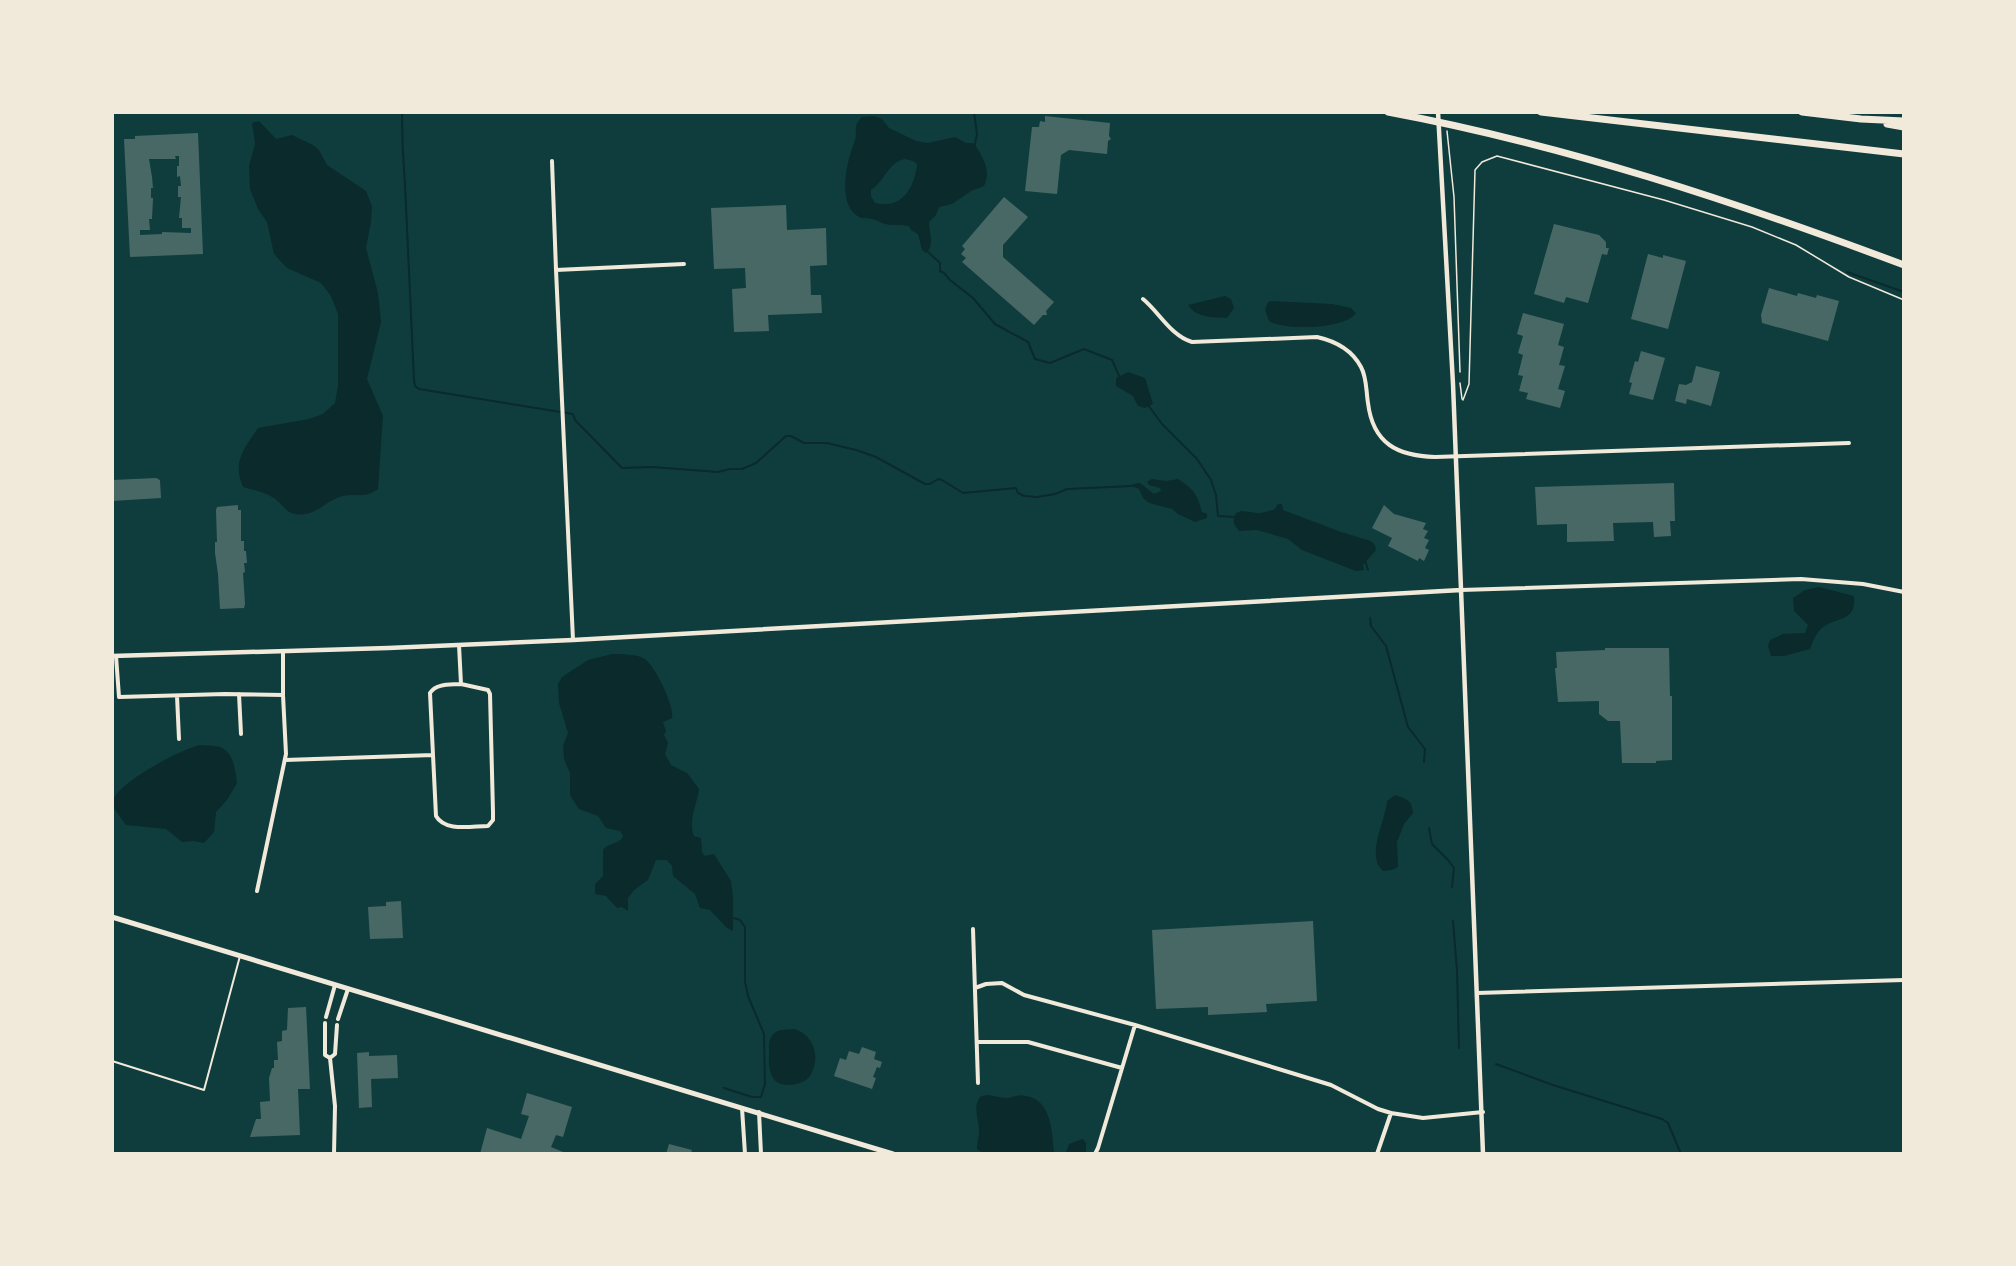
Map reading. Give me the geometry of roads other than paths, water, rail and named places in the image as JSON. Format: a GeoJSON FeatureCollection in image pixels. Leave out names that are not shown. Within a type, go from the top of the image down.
{"type":"FeatureCollection","features":[{"type":"Feature","properties":{"kind":"highway"},"geometry":{"type":"LineString","coordinates":[[1388,112],[1487,134],[1661,180],[1904,265]]}},
{"type":"Feature","properties":{"kind":"highway"},"geometry":{"type":"LineString","coordinates":[[1541,112],[1904,154]]}},
{"type":"Feature","properties":{"kind":"highway"},"geometry":{"type":"LineString","coordinates":[[1802,112],[1904,127]]}},
{"type":"Feature","properties":{"kind":"highway"},"geometry":{"type":"LineString","coordinates":[[1861,119],[1904,121]]}},
{"type":"Feature","properties":{"kind":"main road"},"geometry":{"type":"LineString","coordinates":[[112,917],[759,1112],[874,1151],[893,1154]]}},
{"type":"Feature","properties":{"kind":"street"},"geometry":{"type":"LineString","coordinates":[[1438,112],[1456,456],[1483,1154]]}},
{"type":"Feature","properties":{"kind":"street"},"geometry":{"type":"LineString","coordinates":[[552,161],[573,639]]}},
{"type":"Feature","properties":{"kind":"street"},"geometry":{"type":"LineString","coordinates":[[556,270],[684,264]]}},
{"type":"Feature","properties":{"kind":"street"},"geometry":{"type":"LineString","coordinates":[[1143,298],[1176,334],[1192,342],[1317,337],[1336,343],[1351,354],[1361,366],[1372,422],[1381,438],[1401,452],[1414,456],[1849,443]]}},
{"type":"Feature","properties":{"kind":"street"},"geometry":{"type":"LineString","coordinates":[[283,695],[119,696],[114,656],[459,645],[1461,590],[1801,579],[1863,584],[1904,592]]}},
{"type":"Feature","properties":{"kind":"street"},"geometry":{"type":"LineString","coordinates":[[459,645],[461,684]]}},
{"type":"Feature","properties":{"kind":"street"},"geometry":{"type":"LineString","coordinates":[[257,891],[285,760],[283,652]]}},
{"type":"Feature","properties":{"kind":"street"},"geometry":{"type":"LineString","coordinates":[[461,684],[484,687],[488,690],[490,694],[493,820],[488,826],[448,826],[440,823],[436,816],[433,755],[430,693],[433,689],[439,686],[461,684]]}},
{"type":"Feature","properties":{"kind":"street"},"geometry":{"type":"LineString","coordinates":[[239,694],[241,734]]}},
{"type":"Feature","properties":{"kind":"street"},"geometry":{"type":"LineString","coordinates":[[177,696],[179,739]]}},
{"type":"Feature","properties":{"kind":"street"},"geometry":{"type":"LineString","coordinates":[[285,760],[433,755]]}},
{"type":"Feature","properties":{"kind":"street"},"geometry":{"type":"LineString","coordinates":[[973,929],[978,1083]]}},
{"type":"Feature","properties":{"kind":"street"},"geometry":{"type":"LineString","coordinates":[[1477,993],[1904,980]]}},
{"type":"Feature","properties":{"kind":"street"},"geometry":{"type":"LineString","coordinates":[[975,988],[986,984],[1002,983],[1024,995],[1135,1025],[1331,1085],[1378,1109],[1391,1113],[1423,1118],[1483,1112]]}},
{"type":"Feature","properties":{"kind":"street"},"geometry":{"type":"LineString","coordinates":[[326,1017],[335,984]]}},
{"type":"Feature","properties":{"kind":"street"},"geometry":{"type":"LineString","coordinates":[[338,1019],[348,988]]}},
{"type":"Feature","properties":{"kind":"street"},"geometry":{"type":"LineString","coordinates":[[326,1023],[324,1047],[325,1055],[330,1058]]}},
{"type":"Feature","properties":{"kind":"street"},"geometry":{"type":"LineString","coordinates":[[330,1058],[335,1054],[337,1025]]}},
{"type":"Feature","properties":{"kind":"street"},"geometry":{"type":"LineString","coordinates":[[1097,1152],[1135,1025]]}},
{"type":"Feature","properties":{"kind":"street"},"geometry":{"type":"LineString","coordinates":[[976,1042],[1028,1042],[1122,1068]]}},
{"type":"Feature","properties":{"kind":"street"},"geometry":{"type":"LineString","coordinates":[[330,1058],[335,1106],[334,1154]]}},
{"type":"Feature","properties":{"kind":"street"},"geometry":{"type":"LineString","coordinates":[[742,1107],[745,1154]]}},
{"type":"Feature","properties":{"kind":"street"},"geometry":{"type":"LineString","coordinates":[[759,1112],[761,1154]]}},
{"type":"Feature","properties":{"kind":"street"},"geometry":{"type":"LineString","coordinates":[[1377,1154],[1391,1113]]}},
{"type":"Feature","properties":{"kind":"lane"},"geometry":{"type":"LineString","coordinates":[[112,1061],[204,1090],[240,956]]}},
{"type":"Feature","properties":{"kind":"water"},"geometry":{"type":"Polygon","coordinates":[[[874,116],[882,119],[889,128],[916,141],[928,143],[955,137],[966,143],[974,143],[983,158],[987,174],[984,186],[971,191],[952,204],[939,207],[936,215],[929,222],[931,243],[926,253],[922,250],[918,234],[909,226],[883,224],[874,219],[861,218],[852,211],[845,193],[846,171],[856,127],[862,117],[874,116]],[[905,159],[890,168],[871,190],[875,203],[892,203],[905,195],[916,173],[917,164],[905,159]]]}},
{"type":"Feature","properties":{"kind":"water"},"geometry":{"type":"Polygon","coordinates":[[[259,121],[276,139],[292,135],[313,145],[319,150],[327,165],[366,191],[372,206],[366,248],[378,293],[381,322],[367,379],[383,416],[378,489],[365,495],[348,495],[338,498],[315,511],[299,515],[290,512],[270,496],[243,487],[239,462],[248,442],[258,428],[309,419],[323,414],[335,403],[338,386],[338,314],[331,296],[321,283],[287,268],[274,254],[267,222],[258,209],[250,189],[249,166],[255,144],[252,123],[259,121]]]}},
{"type":"Feature","properties":{"kind":"water"},"geometry":{"type":"Polygon","coordinates":[[[1225,296],[1231,299],[1234,308],[1227,318],[1200,315],[1188,305],[1225,296]]]}},
{"type":"Feature","properties":{"kind":"water"},"geometry":{"type":"Polygon","coordinates":[[[1268,302],[1332,304],[1351,308],[1356,313],[1350,318],[1328,325],[1288,326],[1269,321],[1265,310],[1268,302]]]}},
{"type":"Feature","properties":{"kind":"water"},"geometry":{"type":"Polygon","coordinates":[[[1128,372],[1145,378],[1153,404],[1145,408],[1138,406],[1133,396],[1116,386],[1116,378],[1128,372]]]}},
{"type":"Feature","properties":{"kind":"water"},"geometry":{"type":"Polygon","coordinates":[[[1152,479],[1166,481],[1178,479],[1194,492],[1207,518],[1195,522],[1172,509],[1149,503],[1143,498],[1139,489],[1131,486],[1140,483],[1154,494],[1161,491],[1160,488],[1149,485],[1147,482],[1152,479]]]}},
{"type":"Feature","properties":{"kind":"water"},"geometry":{"type":"Polygon","coordinates":[[[1278,504],[1282,504],[1283,510],[1371,541],[1376,550],[1363,565],[1364,570],[1356,571],[1302,550],[1288,539],[1257,530],[1239,531],[1234,524],[1234,518],[1238,512],[1264,513],[1274,510],[1278,504]]]}},
{"type":"Feature","properties":{"kind":"water"},"geometry":{"type":"Polygon","coordinates":[[[1819,587],[1854,596],[1852,611],[1848,616],[1824,627],[1817,634],[1810,649],[1784,656],[1771,656],[1768,646],[1770,640],[1783,634],[1805,633],[1808,625],[1794,611],[1793,598],[1805,590],[1819,587]]]}},
{"type":"Feature","properties":{"kind":"water"},"geometry":{"type":"Polygon","coordinates":[[[612,654],[633,655],[645,659],[663,687],[672,713],[672,718],[663,722],[666,731],[664,735],[668,743],[665,754],[671,765],[687,773],[699,789],[692,818],[692,830],[694,836],[701,838],[702,852],[705,856],[714,854],[731,881],[733,931],[727,928],[710,910],[700,908],[695,894],[673,876],[672,866],[667,860],[656,860],[648,880],[634,890],[628,898],[628,911],[622,907],[617,908],[606,896],[595,894],[595,884],[603,876],[603,850],[619,841],[623,836],[620,831],[606,828],[598,816],[579,809],[570,795],[570,773],[564,759],[563,746],[568,733],[559,703],[558,684],[562,677],[588,660],[612,654]]]}},
{"type":"Feature","properties":{"kind":"water"},"geometry":{"type":"Polygon","coordinates":[[[200,745],[220,747],[229,754],[237,783],[227,800],[216,812],[214,832],[204,843],[182,842],[166,829],[126,825],[113,807],[113,799],[119,791],[153,767],[200,745]]]}},
{"type":"Feature","properties":{"kind":"water"},"geometry":{"type":"Polygon","coordinates":[[[1395,795],[1408,801],[1413,813],[1404,824],[1397,842],[1398,867],[1383,871],[1378,864],[1376,847],[1387,801],[1395,795]]]}},
{"type":"Feature","properties":{"kind":"water"},"geometry":{"type":"Polygon","coordinates":[[[794,1029],[810,1041],[815,1060],[807,1079],[788,1085],[777,1082],[773,1078],[769,1067],[770,1042],[776,1032],[794,1029]]]}},
{"type":"Feature","properties":{"kind":"water"},"geometry":{"type":"Polygon","coordinates":[[[1023,1095],[1041,1104],[1049,1118],[1054,1153],[983,1153],[977,1149],[978,1100],[981,1096],[1008,1098],[1023,1095]]]}},
{"type":"Feature","properties":{"kind":"water"},"geometry":{"type":"Polygon","coordinates":[[[1083,1139],[1086,1143],[1086,1153],[1063,1153],[1066,1152],[1069,1144],[1083,1139]]]}},
{"type":"Feature","properties":{"kind":"waterway"},"geometry":{"type":"LineString","coordinates":[[402,112],[414,380],[415,386],[419,389],[573,414],[575,420],[622,468],[652,467],[718,472],[742,469],[756,463],[786,436],[791,436],[804,443],[827,443],[856,450],[876,457],[925,484],[938,479],[963,493],[1016,488],[1018,493],[1024,496],[1037,497],[1067,489],[1132,486]]}},
{"type":"Feature","properties":{"kind":"waterway"},"geometry":{"type":"LineString","coordinates":[[974,112],[977,134],[975,144]]}},
{"type":"Feature","properties":{"kind":"waterway"},"geometry":{"type":"LineString","coordinates":[[928,252],[940,263],[940,271],[973,298],[995,324],[1028,342],[1035,359],[1050,363],[1084,349],[1112,360],[1120,378]]}},
{"type":"Feature","properties":{"kind":"waterway"},"geometry":{"type":"LineString","coordinates":[[1847,272],[1904,292]]}},
{"type":"Feature","properties":{"kind":"waterway"},"geometry":{"type":"LineString","coordinates":[[1148,405],[1162,424],[1197,459],[1211,480],[1216,495],[1218,516],[1235,517]]}},
{"type":"Feature","properties":{"kind":"waterway"},"geometry":{"type":"LineString","coordinates":[[1365,560],[1368,570]]}},
{"type":"Feature","properties":{"kind":"waterway"},"geometry":{"type":"LineString","coordinates":[[1370,618],[1371,626],[1386,646],[1408,727],[1425,749],[1424,762]]}},
{"type":"Feature","properties":{"kind":"waterway"},"geometry":{"type":"LineString","coordinates":[[1429,828],[1432,844],[1454,868],[1452,887]]}},
{"type":"Feature","properties":{"kind":"waterway"},"geometry":{"type":"LineString","coordinates":[[724,1088],[752,1097],[761,1097],[765,1084],[764,1034],[748,996],[745,982],[745,927],[740,920],[734,918]]}},
{"type":"Feature","properties":{"kind":"waterway"},"geometry":{"type":"LineString","coordinates":[[1453,921],[1459,1048]]}},
{"type":"Feature","properties":{"kind":"waterway"},"geometry":{"type":"LineString","coordinates":[[1496,1064],[1553,1085],[1662,1119],[1668,1123],[1681,1154]]}}]}
